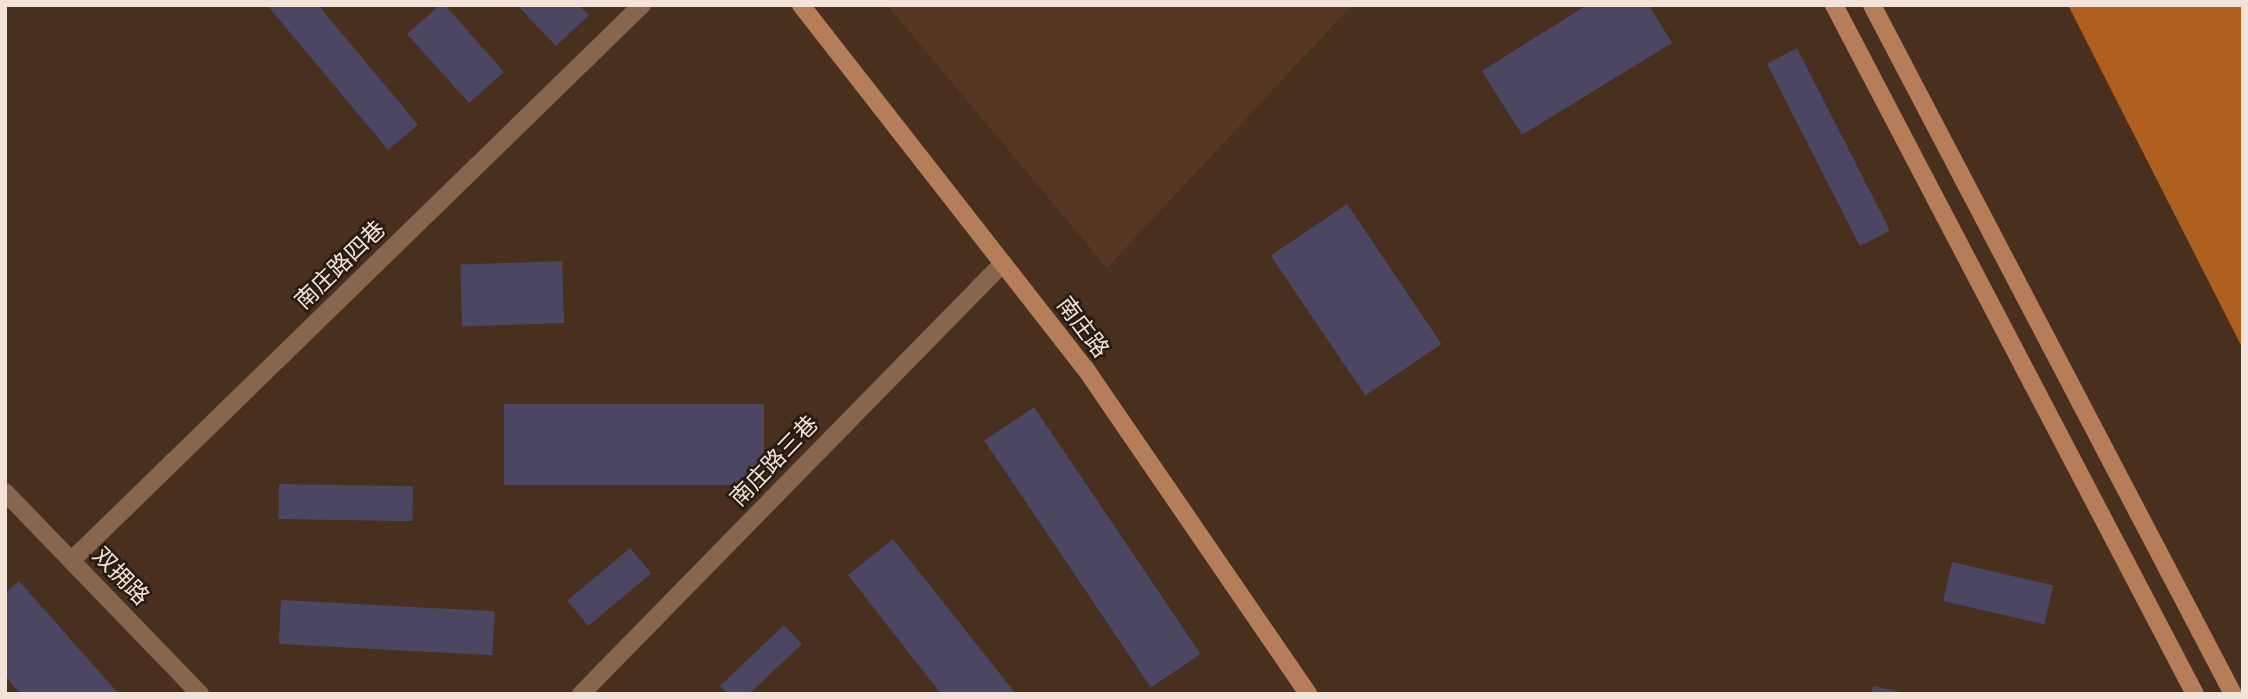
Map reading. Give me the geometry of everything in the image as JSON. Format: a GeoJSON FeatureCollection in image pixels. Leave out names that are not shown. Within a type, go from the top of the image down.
{"type":"FeatureCollection","features":[{"type":"Feature","properties":{"kind":"main road","name":"南庄路"},"geometry":{"type":"LineString","coordinates":[[801,5],[1085,368],[1308,694]]}},
{"type":"Feature","properties":{"kind":"main road"},"geometry":{"type":"LineString","coordinates":[[1833,5],[2195,694]]}},
{"type":"Feature","properties":{"kind":"main road"},"geometry":{"type":"LineString","coordinates":[[1872,5],[2233,694]]}},
{"type":"Feature","properties":{"kind":"street","name":"南庄路四巷"},"geometry":{"type":"LineString","coordinates":[[72,560],[642,5]]}},
{"type":"Feature","properties":{"kind":"street","name":"南庄路三巷"},"geometry":{"type":"LineString","coordinates":[[581,694],[1003,263]]}},
{"type":"Feature","properties":{"kind":"street","name":"双拥路"},"geometry":{"type":"LineString","coordinates":[[5,492],[200,694]]}},
{"type":"Feature","properties":{"kind":"shaded area"},"geometry":{"type":"Polygon","coordinates":[[[887,5],[1352,5],[1107,268],[887,5]]]}},
{"type":"Feature","properties":{"kind":"shaded area"},"geometry":{"type":"Polygon","coordinates":[[[2068,5],[2243,5],[2243,349],[2068,5]]]}},
{"type":"Feature","properties":{"kind":"building"},"geometry":{"type":"Polygon","coordinates":[[[267,5],[318,5],[418,125],[388,150],[267,5]]]}},
{"type":"Feature","properties":{"kind":"building"},"geometry":{"type":"Polygon","coordinates":[[[440,5],[445,5],[504,72],[469,103],[407,34],[440,5]]]}},
{"type":"Feature","properties":{"kind":"building"},"geometry":{"type":"Polygon","coordinates":[[[517,5],[579,5],[589,15],[556,46],[517,5]]]}},
{"type":"Feature","properties":{"kind":"building"},"geometry":{"type":"Polygon","coordinates":[[[1587,5],[1649,5],[1672,43],[1522,135],[1482,71],[1587,5]]]}},
{"type":"Feature","properties":{"kind":"building"},"geometry":{"type":"Polygon","coordinates":[[[1797,48],[1890,231],[1860,246],[1767,63],[1797,48]]]}},
{"type":"Feature","properties":{"kind":"building"},"geometry":{"type":"Polygon","coordinates":[[[1347,204],[1442,344],[1365,396],[1271,255],[1347,204]]]}},
{"type":"Feature","properties":{"kind":"building"},"geometry":{"type":"Polygon","coordinates":[[[562,261],[564,323],[462,327],[460,265],[562,261]]]}},
{"type":"Feature","properties":{"kind":"building"},"geometry":{"type":"Polygon","coordinates":[[[504,404],[764,404],[764,485],[504,485],[504,404]]]}},
{"type":"Feature","properties":{"kind":"building"},"geometry":{"type":"Polygon","coordinates":[[[1034,407],[1201,654],[1151,688],[984,441],[1034,407]]]}},
{"type":"Feature","properties":{"kind":"building"},"geometry":{"type":"Polygon","coordinates":[[[279,484],[413,486],[412,521],[278,519],[279,484]]]}},
{"type":"Feature","properties":{"kind":"building"},"geometry":{"type":"Polygon","coordinates":[[[893,539],[1016,694],[941,694],[848,575],[893,539]]]}},
{"type":"Feature","properties":{"kind":"building"},"geometry":{"type":"Polygon","coordinates":[[[630,548],[651,573],[588,626],[567,601],[630,548]]]}},
{"type":"Feature","properties":{"kind":"building"},"geometry":{"type":"Polygon","coordinates":[[[1952,562],[2053,585],[2044,624],[1943,601],[1952,562]]]}},
{"type":"Feature","properties":{"kind":"building"},"geometry":{"type":"Polygon","coordinates":[[[19,581],[119,694],[21,694],[5,676],[5,593],[19,581]]]}},
{"type":"Feature","properties":{"kind":"building"},"geometry":{"type":"Polygon","coordinates":[[[281,600],[495,611],[492,655],[279,644],[281,600]]]}},
{"type":"Feature","properties":{"kind":"building"},"geometry":{"type":"Polygon","coordinates":[[[784,625],[802,644],[749,694],[728,694],[720,686],[784,625]]]}},
{"type":"Feature","properties":{"kind":"building"},"geometry":{"type":"Polygon","coordinates":[[[1873,686],[1905,693],[1905,694],[1871,694],[1873,686]]]}}]}
